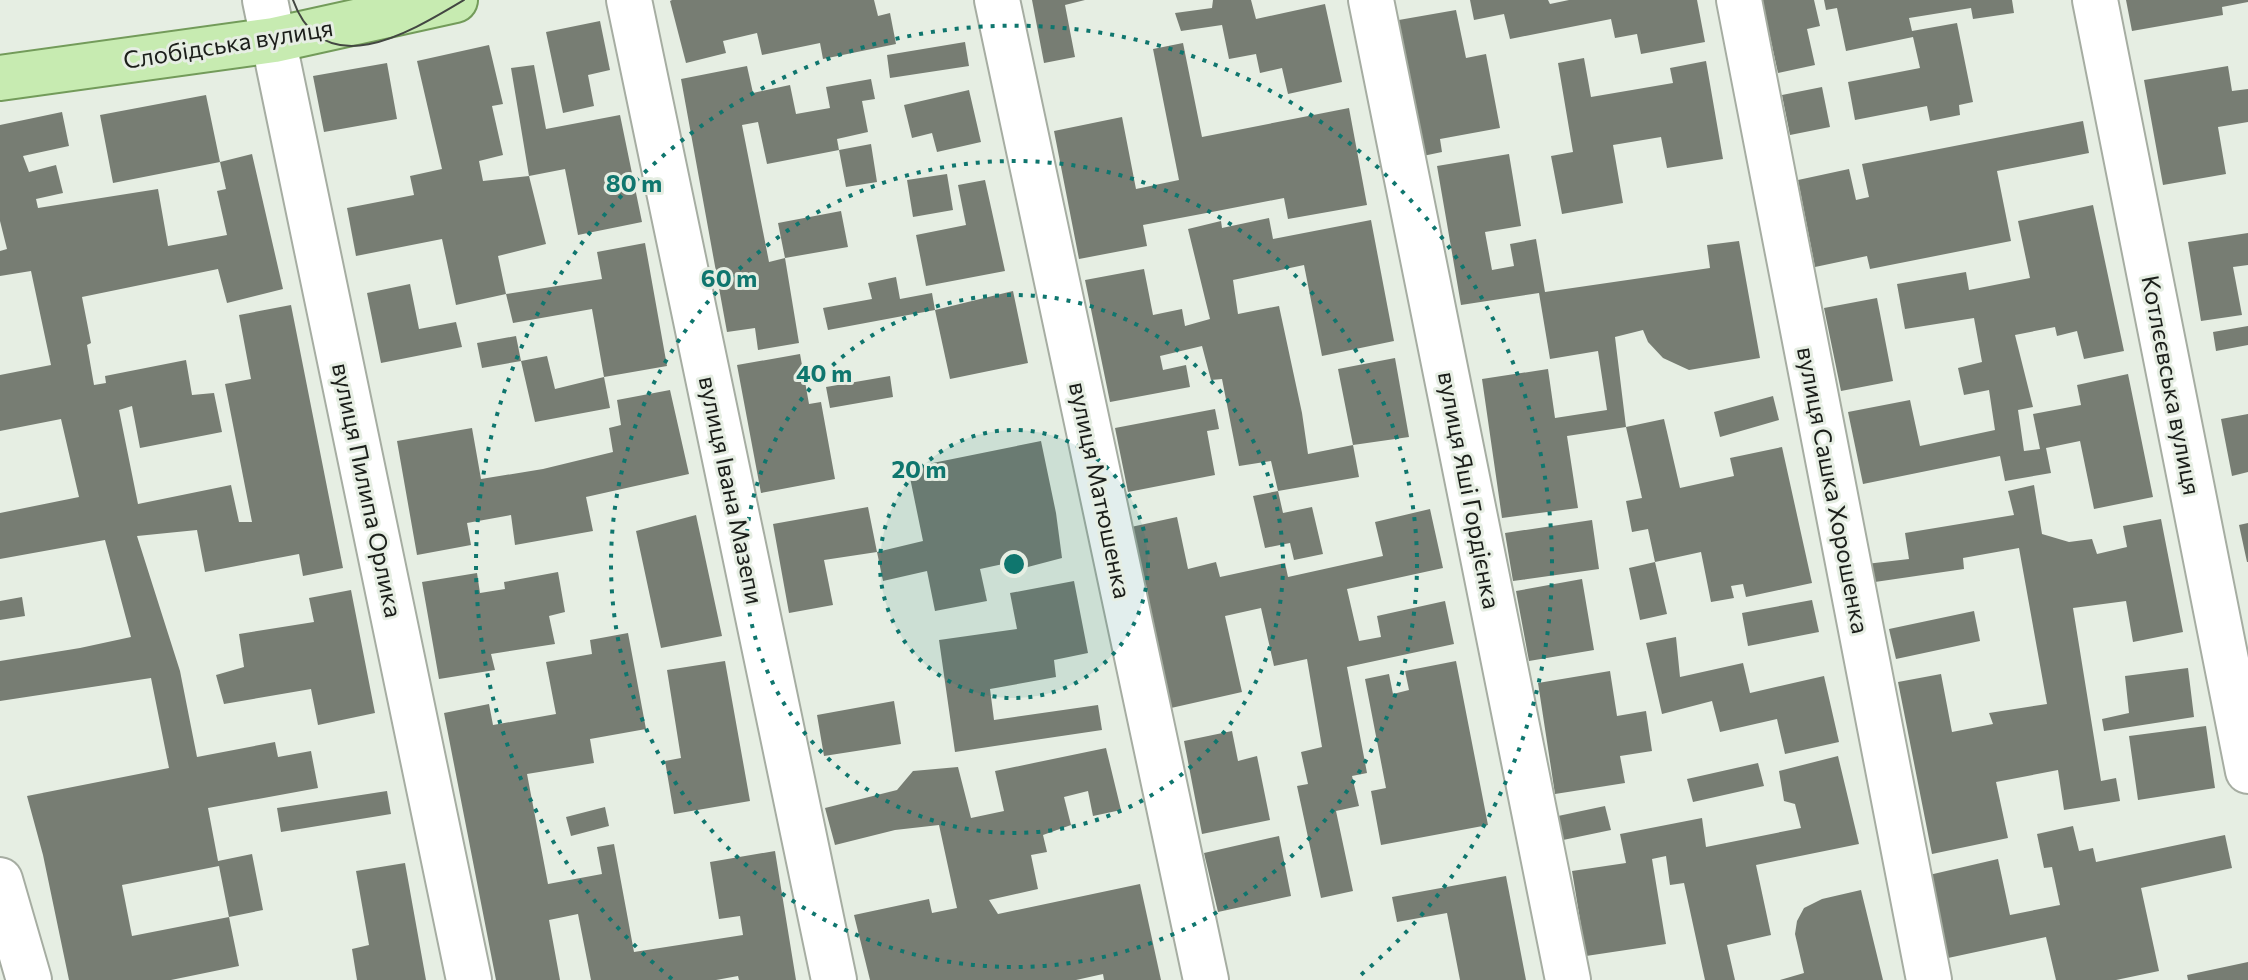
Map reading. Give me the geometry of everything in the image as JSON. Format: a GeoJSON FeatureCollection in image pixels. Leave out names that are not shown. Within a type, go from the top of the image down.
{"type":"FeatureCollection","features":[{"type":"Feature","properties":{"kind":"main road","name":"Слобідська вулиця"},"geometry":{"type":"LineString","coordinates":[[0,78],[270,20],[455,0]]}},
{"type":"Feature","properties":{"kind":"street","name":"вулиця Івана Мазепи"},"geometry":{"type":"LineString","coordinates":[[629,0],[834,980]]}},
{"type":"Feature","properties":{"kind":"street","name":"вулиця Матюшенка"},"geometry":{"type":"LineString","coordinates":[[997,0],[1206,980]]}},
{"type":"Feature","properties":{"kind":"street","name":"вулиця Яші Гордієнка"},"geometry":{"type":"LineString","coordinates":[[1371,0],[1568,980]]}},
{"type":"Feature","properties":{"kind":"street","name":"вулиця Сашка Хорошенка"},"geometry":{"type":"LineString","coordinates":[[1739,0],[1929,980]]}},
{"type":"Feature","properties":{"kind":"street","name":"Котлєєвська вулиця"},"geometry":{"type":"LineString","coordinates":[[2095,0],[2248,771]]}},
{"type":"Feature","properties":{"kind":"street","name":"вулиця Пилипа Орлика"},"geometry":{"type":"LineString","coordinates":[[270,20],[469,980]]}},
{"type":"Feature","properties":{"kind":"street"},"geometry":{"type":"LineString","coordinates":[[0,880],[29,980]]}},
{"type":"Feature","properties":{"kind":"building"},"geometry":{"type":"Polygon","coordinates":[[[672,0],[874,0],[878,16],[890,13],[896,44],[823,59],[820,43],[762,55],[757,33],[723,41],[726,53],[686,63],[672,0]]]}},
{"type":"Feature","properties":{"kind":"building"},"geometry":{"type":"Polygon","coordinates":[[[1032,0],[1085,0],[1065,5],[1075,57],[1044,63],[1032,0]]]}},
{"type":"Feature","properties":{"kind":"building"},"geometry":{"type":"Polygon","coordinates":[[[1213,0],[1251,0],[1256,19],[1325,4],[1342,82],[1288,94],[1282,68],[1260,73],[1256,54],[1229,59],[1222,25],[1181,31],[1175,13],[1212,8],[1213,0]]]}},
{"type":"Feature","properties":{"kind":"building"},"geometry":{"type":"Polygon","coordinates":[[[1470,0],[1548,0],[1550,4],[1569,0],[1697,0],[1705,42],[1641,54],[1637,34],[1615,38],[1611,19],[1510,39],[1504,14],[1474,20],[1470,0]]]}},
{"type":"Feature","properties":{"kind":"building"},"geometry":{"type":"Polygon","coordinates":[[[1762,0],[1814,0],[1820,26],[1807,29],[1815,65],[1778,73],[1762,0]]]}},
{"type":"Feature","properties":{"kind":"building"},"geometry":{"type":"Polygon","coordinates":[[[1824,0],[2012,0],[2014,13],[1973,19],[1971,8],[1909,18],[1912,31],[1957,23],[1973,102],[1959,105],[1960,115],[1930,121],[1927,106],[1855,120],[1848,82],[1920,68],[1913,37],[1846,51],[1837,8],[1826,10],[1824,0]]]}},
{"type":"Feature","properties":{"kind":"building"},"geometry":{"type":"Polygon","coordinates":[[[2126,0],[2248,2],[2222,7],[2223,15],[2132,31],[2126,0]]]}},
{"type":"Feature","properties":{"kind":"building"},"geometry":{"type":"Polygon","coordinates":[[[1456,10],[1466,58],[1486,54],[1500,128],[1440,139],[1442,152],[1418,157],[1393,21],[1456,10]]]}},
{"type":"Feature","properties":{"kind":"building"},"geometry":{"type":"Polygon","coordinates":[[[600,21],[610,70],[588,75],[594,106],[563,113],[546,32],[600,21]]]}},
{"type":"Feature","properties":{"kind":"building"},"geometry":{"type":"Polygon","coordinates":[[[965,42],[969,66],[890,78],[887,55],[965,42]]]}},
{"type":"Feature","properties":{"kind":"building"},"geometry":{"type":"Polygon","coordinates":[[[1183,43],[1202,137],[1349,108],[1367,205],[1288,219],[1284,198],[1143,225],[1147,246],[1079,259],[1054,131],[1122,117],[1136,189],[1179,180],[1153,49],[1183,43]]]}},
{"type":"Feature","properties":{"kind":"building"},"geometry":{"type":"Polygon","coordinates":[[[489,45],[503,104],[492,106],[503,155],[479,161],[483,181],[529,176],[546,244],[498,256],[506,294],[456,305],[442,239],[356,256],[347,208],[414,195],[410,176],[442,169],[417,61],[489,45]]]}},
{"type":"Feature","properties":{"kind":"building"},"geometry":{"type":"Polygon","coordinates":[[[1584,58],[1591,97],[1673,83],[1670,68],[1706,61],[1723,159],[1667,168],[1661,137],[1613,145],[1623,203],[1562,214],[1551,156],[1573,152],[1558,63],[1584,58]]]}},
{"type":"Feature","properties":{"kind":"building"},"geometry":{"type":"Polygon","coordinates":[[[387,63],[397,119],[324,132],[313,76],[387,63]]]}},
{"type":"Feature","properties":{"kind":"building"},"geometry":{"type":"Polygon","coordinates":[[[534,65],[546,129],[620,115],[642,222],[578,235],[565,169],[529,176],[511,68],[534,65]]]}},
{"type":"Feature","properties":{"kind":"building"},"geometry":{"type":"Polygon","coordinates":[[[747,66],[753,93],[790,85],[796,114],[830,108],[826,87],[871,79],[875,99],[862,101],[868,132],[837,139],[839,150],[767,164],[758,122],[742,125],[769,262],[785,258],[799,343],[758,350],[755,328],[727,332],[681,79],[747,66]]]}},
{"type":"Feature","properties":{"kind":"building"},"geometry":{"type":"Polygon","coordinates":[[[2228,66],[2232,91],[2248,89],[2248,122],[2218,127],[2226,174],[2163,185],[2144,80],[2228,66]]]}},
{"type":"Feature","properties":{"kind":"building"},"geometry":{"type":"Polygon","coordinates":[[[1822,87],[1830,127],[1790,135],[1782,95],[1822,87]]]}},
{"type":"Feature","properties":{"kind":"building"},"geometry":{"type":"Polygon","coordinates":[[[969,90],[981,142],[937,152],[932,133],[912,138],[904,105],[969,90]]]}},
{"type":"Feature","properties":{"kind":"building"},"geometry":{"type":"Polygon","coordinates":[[[206,95],[220,162],[113,183],[100,115],[206,95]]]}},
{"type":"Feature","properties":{"kind":"building"},"geometry":{"type":"Polygon","coordinates":[[[62,112],[69,146],[23,156],[29,172],[56,165],[63,193],[36,199],[38,208],[158,189],[168,246],[227,235],[217,191],[226,189],[220,162],[252,154],[283,289],[227,303],[218,269],[82,297],[91,343],[87,345],[94,385],[106,383],[105,376],[186,360],[192,395],[214,393],[222,432],[140,448],[132,406],[119,410],[138,504],[231,485],[239,522],[252,522],[225,384],[251,379],[239,315],[291,305],[343,568],[303,576],[299,554],[205,572],[197,530],[137,536],[180,671],[197,757],[275,742],[278,757],[311,751],[318,788],[208,808],[218,861],[252,854],[263,910],[229,917],[239,966],[171,980],[69,980],[43,855],[27,796],[169,768],[151,678],[0,701],[0,661],[131,637],[105,540],[0,559],[0,513],[79,497],[61,419],[0,431],[0,375],[51,365],[31,271],[0,276],[0,251],[7,249],[0,221],[0,125],[62,112]],[[219,866],[122,885],[132,936],[229,917],[219,866]]]}},
{"type":"Feature","properties":{"kind":"building"},"geometry":{"type":"Polygon","coordinates":[[[2083,121],[2089,153],[1997,171],[2011,241],[1870,269],[1867,256],[1815,267],[1798,180],[1849,169],[1856,200],[1869,197],[1862,164],[2083,121]]]}},
{"type":"Feature","properties":{"kind":"building"},"geometry":{"type":"Polygon","coordinates":[[[871,144],[877,182],[846,187],[839,150],[871,144]]]}},
{"type":"Feature","properties":{"kind":"building"},"geometry":{"type":"Polygon","coordinates":[[[1509,154],[1521,226],[1485,232],[1492,270],[1514,266],[1510,244],[1536,239],[1545,292],[1710,268],[1707,245],[1739,241],[1760,358],[1689,370],[1663,358],[1648,342],[1643,330],[1615,337],[1626,427],[1567,436],[1578,508],[1502,518],[1482,379],[1548,369],[1555,418],[1607,410],[1598,351],[1550,359],[1539,293],[1461,305],[1437,166],[1509,154]]]}},
{"type":"Feature","properties":{"kind":"building"},"geometry":{"type":"Polygon","coordinates":[[[947,174],[953,210],[913,217],[907,180],[947,174]]]}},
{"type":"Feature","properties":{"kind":"building"},"geometry":{"type":"Polygon","coordinates":[[[985,180],[1005,271],[926,286],[916,235],[966,225],[958,185],[985,180]]]}},
{"type":"Feature","properties":{"kind":"building"},"geometry":{"type":"Polygon","coordinates":[[[2093,205],[2124,351],[2084,359],[2077,331],[2057,336],[2055,327],[2015,335],[2033,407],[2018,410],[2024,451],[2040,449],[2033,414],[2081,405],[2077,385],[2128,374],[2153,497],[2094,509],[2080,441],[2046,448],[2051,473],[2005,481],[2000,456],[1863,484],[1848,412],[1910,400],[1920,446],[1995,430],[1989,390],[1964,395],[1958,368],[1982,362],[1974,318],[1905,329],[1897,284],[1966,272],[1969,290],[2030,278],[2018,221],[2093,205]]]}},
{"type":"Feature","properties":{"kind":"building"},"geometry":{"type":"Polygon","coordinates":[[[841,211],[848,247],[785,258],[778,223],[841,211]]]}},
{"type":"Feature","properties":{"kind":"building"},"geometry":{"type":"Polygon","coordinates":[[[1269,218],[1273,239],[1371,220],[1394,341],[1322,356],[1304,265],[1233,280],[1238,314],[1279,306],[1308,454],[1353,445],[1359,477],[1278,491],[1271,461],[1239,466],[1222,379],[1211,380],[1202,346],[1160,356],[1163,370],[1186,365],[1190,387],[1110,402],[1085,280],[1144,269],[1153,315],[1182,309],[1185,326],[1210,319],[1188,229],[1221,221],[1222,228],[1269,218]]]}},
{"type":"Feature","properties":{"kind":"building"},"geometry":{"type":"Polygon","coordinates":[[[2248,233],[2248,265],[2233,267],[2242,315],[2201,321],[2188,242],[2248,233]]]}},
{"type":"Feature","properties":{"kind":"building"},"geometry":{"type":"Polygon","coordinates":[[[645,243],[667,366],[604,377],[592,309],[513,323],[506,294],[602,279],[597,252],[645,243]]]}},
{"type":"Feature","properties":{"kind":"building"},"geometry":{"type":"Polygon","coordinates":[[[896,277],[900,299],[932,293],[935,310],[828,330],[823,308],[872,299],[868,283],[896,277]]]}},
{"type":"Feature","properties":{"kind":"building"},"geometry":{"type":"Polygon","coordinates":[[[410,284],[419,329],[456,322],[462,347],[381,363],[367,293],[410,284]]]}},
{"type":"Feature","properties":{"kind":"building"},"geometry":{"type":"Polygon","coordinates":[[[1013,291],[1028,363],[950,379],[935,310],[1013,291]]]}},
{"type":"Feature","properties":{"kind":"building"},"geometry":{"type":"Polygon","coordinates":[[[1877,298],[1893,381],[1841,391],[1824,308],[1877,298]]]}},
{"type":"Feature","properties":{"kind":"building"},"geometry":{"type":"Polygon","coordinates":[[[2248,326],[2248,345],[2216,351],[2213,332],[2248,326]]]}},
{"type":"Feature","properties":{"kind":"building"},"geometry":{"type":"Polygon","coordinates":[[[516,336],[521,361],[482,368],[477,343],[516,336]]]}},
{"type":"Feature","properties":{"kind":"building"},"geometry":{"type":"Polygon","coordinates":[[[800,354],[809,404],[821,402],[835,479],[761,493],[737,365],[800,354]]]}},
{"type":"Feature","properties":{"kind":"building"},"geometry":{"type":"Polygon","coordinates":[[[547,356],[555,389],[604,377],[610,408],[535,422],[521,361],[547,356]]]}},
{"type":"Feature","properties":{"kind":"building"},"geometry":{"type":"Polygon","coordinates":[[[1395,358],[1409,437],[1353,445],[1338,369],[1395,358]]]}},
{"type":"Feature","properties":{"kind":"building"},"geometry":{"type":"Polygon","coordinates":[[[890,376],[893,397],[830,408],[826,387],[890,376]]]}},
{"type":"Feature","properties":{"kind":"building"},"geometry":{"type":"Polygon","coordinates":[[[670,390],[689,474],[586,497],[593,531],[515,545],[511,515],[467,523],[471,545],[417,555],[397,441],[472,428],[481,479],[543,469],[613,452],[609,428],[621,425],[617,400],[670,390]]]}},
{"type":"Feature","properties":{"kind":"building"},"geometry":{"type":"Polygon","coordinates":[[[1773,396],[1779,420],[1720,437],[1714,412],[1773,396]]]}},
{"type":"Feature","properties":{"kind":"building"},"geometry":{"type":"Polygon","coordinates":[[[1215,409],[1219,429],[1207,431],[1215,475],[1128,492],[1115,428],[1215,409]]]}},
{"type":"Feature","properties":{"kind":"building"},"geometry":{"type":"Polygon","coordinates":[[[2248,414],[2248,472],[2232,476],[2221,419],[2248,414]]]}},
{"type":"Feature","properties":{"kind":"building"},"geometry":{"type":"Polygon","coordinates":[[[1664,419],[1680,488],[1734,476],[1730,458],[1782,447],[1812,583],[1746,597],[1743,584],[1731,586],[1734,598],[1711,602],[1701,552],[1655,562],[1648,529],[1632,532],[1626,501],[1642,498],[1626,427],[1664,419]]]}},
{"type":"Feature","properties":{"kind":"building"},"geometry":{"type":"Polygon","coordinates":[[[1041,441],[1062,558],[1024,568],[1022,560],[980,569],[987,601],[935,611],[927,571],[883,581],[877,552],[923,541],[908,468],[1041,441]]]}},
{"type":"Feature","properties":{"kind":"building"},"geometry":{"type":"Polygon","coordinates":[[[2034,485],[2042,534],[2069,542],[2092,539],[2097,554],[2127,547],[2123,526],[2161,519],[2183,632],[2133,642],[2126,601],[2073,608],[2101,781],[2116,778],[2120,801],[2064,810],[2058,770],[1996,782],[2008,838],[1932,854],[1898,682],[1941,674],[1952,732],[1993,724],[1989,713],[2047,704],[2019,548],[1963,558],[1964,569],[1868,583],[1866,564],[1909,559],[1905,533],[2014,515],[2008,491],[2034,485]]]}},
{"type":"Feature","properties":{"kind":"building"},"geometry":{"type":"Polygon","coordinates":[[[1278,491],[1283,513],[1312,507],[1323,554],[1294,560],[1290,543],[1265,548],[1253,496],[1278,491]]]}},
{"type":"Feature","properties":{"kind":"building"},"geometry":{"type":"Polygon","coordinates":[[[868,507],[877,552],[824,560],[833,605],[789,613],[773,524],[868,507]]]}},
{"type":"Feature","properties":{"kind":"building"},"geometry":{"type":"Polygon","coordinates":[[[1430,509],[1443,568],[1347,589],[1359,641],[1381,637],[1377,616],[1445,601],[1454,644],[1347,667],[1367,773],[1352,776],[1359,806],[1336,811],[1353,891],[1321,898],[1297,786],[1308,784],[1301,752],[1322,747],[1307,659],[1274,666],[1261,608],[1225,616],[1242,692],[1171,708],[1131,527],[1177,517],[1188,569],[1216,562],[1220,577],[1285,563],[1288,577],[1383,556],[1375,522],[1430,509]]]}},
{"type":"Feature","properties":{"kind":"building"},"geometry":{"type":"Polygon","coordinates":[[[696,515],[722,636],[661,648],[636,531],[696,515]]]}},
{"type":"Feature","properties":{"kind":"building"},"geometry":{"type":"Polygon","coordinates":[[[1592,520],[1599,569],[1513,581],[1505,533],[1592,520]]]}},
{"type":"Feature","properties":{"kind":"building"},"geometry":{"type":"Polygon","coordinates":[[[2248,523],[2248,562],[2247,562],[2239,525],[2248,523]]]}},
{"type":"Feature","properties":{"kind":"building"},"geometry":{"type":"Polygon","coordinates":[[[1655,562],[1667,614],[1640,620],[1629,568],[1655,562]]]}},
{"type":"Feature","properties":{"kind":"building"},"geometry":{"type":"Polygon","coordinates":[[[558,572],[565,612],[549,616],[555,644],[491,654],[495,670],[439,679],[422,582],[477,573],[480,593],[505,589],[504,582],[558,572]]]}},
{"type":"Feature","properties":{"kind":"building"},"geometry":{"type":"Polygon","coordinates":[[[1582,579],[1594,650],[1529,661],[1516,591],[1582,579]]]}},
{"type":"Feature","properties":{"kind":"building"},"geometry":{"type":"Polygon","coordinates":[[[1074,581],[1088,653],[1054,660],[1056,677],[990,689],[994,720],[1098,705],[1102,730],[955,752],[939,640],[1017,629],[1010,593],[1074,581]]]}},
{"type":"Feature","properties":{"kind":"building"},"geometry":{"type":"Polygon","coordinates":[[[351,590],[375,713],[318,725],[311,689],[224,704],[216,675],[244,667],[239,634],[314,622],[309,598],[351,590]]]}},
{"type":"Feature","properties":{"kind":"building"},"geometry":{"type":"Polygon","coordinates":[[[22,597],[25,616],[0,620],[0,601],[22,597]]]}},
{"type":"Feature","properties":{"kind":"building"},"geometry":{"type":"Polygon","coordinates":[[[1812,600],[1819,632],[1748,646],[1742,613],[1812,600]]]}},
{"type":"Feature","properties":{"kind":"building"},"geometry":{"type":"Polygon","coordinates":[[[1974,611],[1980,641],[1896,659],[1889,629],[1974,611]]]}},
{"type":"Feature","properties":{"kind":"building"},"geometry":{"type":"Polygon","coordinates":[[[628,633],[646,729],[590,739],[594,763],[527,774],[548,884],[602,874],[597,847],[614,844],[634,952],[743,935],[740,916],[719,919],[710,862],[775,851],[796,980],[739,980],[738,976],[716,980],[591,980],[578,914],[549,920],[560,980],[496,980],[444,713],[489,704],[493,725],[556,714],[546,662],[592,654],[590,640],[628,633]]]}},
{"type":"Feature","properties":{"kind":"building"},"geometry":{"type":"Polygon","coordinates":[[[1676,637],[1680,677],[1743,663],[1750,693],[1824,676],[1839,742],[1785,754],[1777,719],[1720,732],[1712,701],[1662,714],[1646,643],[1676,637]]]}},
{"type":"Feature","properties":{"kind":"building"},"geometry":{"type":"Polygon","coordinates":[[[725,661],[750,801],[674,814],[665,761],[681,758],[667,670],[725,661]]]}},
{"type":"Feature","properties":{"kind":"building"},"geometry":{"type":"Polygon","coordinates":[[[1456,661],[1488,825],[1381,845],[1371,791],[1386,788],[1365,679],[1389,674],[1393,694],[1409,690],[1405,671],[1456,661]]]}},
{"type":"Feature","properties":{"kind":"building"},"geometry":{"type":"Polygon","coordinates":[[[2188,668],[2194,717],[2104,731],[2102,719],[2129,713],[2125,676],[2188,668]]]}},
{"type":"Feature","properties":{"kind":"building"},"geometry":{"type":"Polygon","coordinates":[[[1610,671],[1617,716],[1646,711],[1652,751],[1620,756],[1625,783],[1555,794],[1538,683],[1610,671]]]}},
{"type":"Feature","properties":{"kind":"building"},"geometry":{"type":"Polygon","coordinates":[[[894,701],[901,744],[824,756],[817,715],[894,701]]]}},
{"type":"Feature","properties":{"kind":"building"},"geometry":{"type":"Polygon","coordinates":[[[2206,726],[2215,788],[2138,800],[2129,736],[2206,726]]]}},
{"type":"Feature","properties":{"kind":"building"},"geometry":{"type":"Polygon","coordinates":[[[1232,731],[1238,761],[1257,756],[1270,820],[1202,834],[1184,741],[1232,731]]]}},
{"type":"Feature","properties":{"kind":"building"},"geometry":{"type":"Polygon","coordinates":[[[1106,748],[1121,810],[1093,816],[1088,791],[1064,797],[1071,825],[1043,835],[1047,852],[1031,855],[1038,889],[989,900],[998,914],[1140,884],[1161,980],[1104,980],[1103,974],[1076,980],[870,980],[854,915],[929,899],[932,913],[957,908],[939,825],[895,830],[835,845],[825,808],[897,790],[913,771],[958,767],[971,818],[1004,811],[995,771],[1106,748]]]}},
{"type":"Feature","properties":{"kind":"building"},"geometry":{"type":"Polygon","coordinates":[[[1838,756],[1859,844],[1756,865],[1771,935],[1727,945],[1735,980],[1705,980],[1684,883],[1670,885],[1666,856],[1652,859],[1666,944],[1586,956],[1572,871],[1626,863],[1620,834],[1702,818],[1706,847],[1801,828],[1795,804],[1784,801],[1779,771],[1838,756]]]}},
{"type":"Feature","properties":{"kind":"building"},"geometry":{"type":"Polygon","coordinates":[[[1758,763],[1764,786],[1693,802],[1687,779],[1758,763]]]}},
{"type":"Feature","properties":{"kind":"building"},"geometry":{"type":"Polygon","coordinates":[[[387,791],[391,814],[281,832],[277,808],[387,791]]]}},
{"type":"Feature","properties":{"kind":"building"},"geometry":{"type":"Polygon","coordinates":[[[1605,806],[1611,830],[1563,840],[1558,816],[1605,806]]]}},
{"type":"Feature","properties":{"kind":"building"},"geometry":{"type":"Polygon","coordinates":[[[605,807],[609,826],[571,836],[566,817],[605,807]]]}},
{"type":"Feature","properties":{"kind":"building"},"geometry":{"type":"Polygon","coordinates":[[[2073,826],[2079,851],[2093,848],[2096,862],[2225,835],[2232,868],[2141,888],[2159,971],[2116,980],[2056,980],[2046,937],[1948,958],[1929,875],[1998,859],[2010,915],[2060,905],[2052,867],[2044,868],[2037,834],[2073,826]]]}},
{"type":"Feature","properties":{"kind":"building"},"geometry":{"type":"Polygon","coordinates":[[[1279,836],[1291,896],[1218,912],[1204,853],[1279,836]]]}},
{"type":"Feature","properties":{"kind":"building"},"geometry":{"type":"Polygon","coordinates":[[[405,863],[426,980],[357,980],[352,949],[369,945],[356,871],[405,863]]]}},
{"type":"Feature","properties":{"kind":"building"},"geometry":{"type":"Polygon","coordinates":[[[1506,876],[1526,980],[1460,980],[1447,913],[1397,922],[1392,897],[1506,876]]]}},
{"type":"Feature","properties":{"kind":"building"},"geometry":{"type":"Polygon","coordinates":[[[1861,890],[1883,980],[1780,980],[1804,973],[1795,934],[1804,908],[1822,899],[1861,890]]]}},
{"type":"Feature","properties":{"kind":"building"},"geometry":{"type":"Polygon","coordinates":[[[2248,962],[2248,980],[2188,980],[2187,975],[2248,962]]]}},
{"type":"Feature","properties":{"kind":"tram line"},"geometry":{"type":"LineString","coordinates":[[293,0],[307,26],[325,41],[347,46],[371,44],[395,36],[464,0]]}}]}
